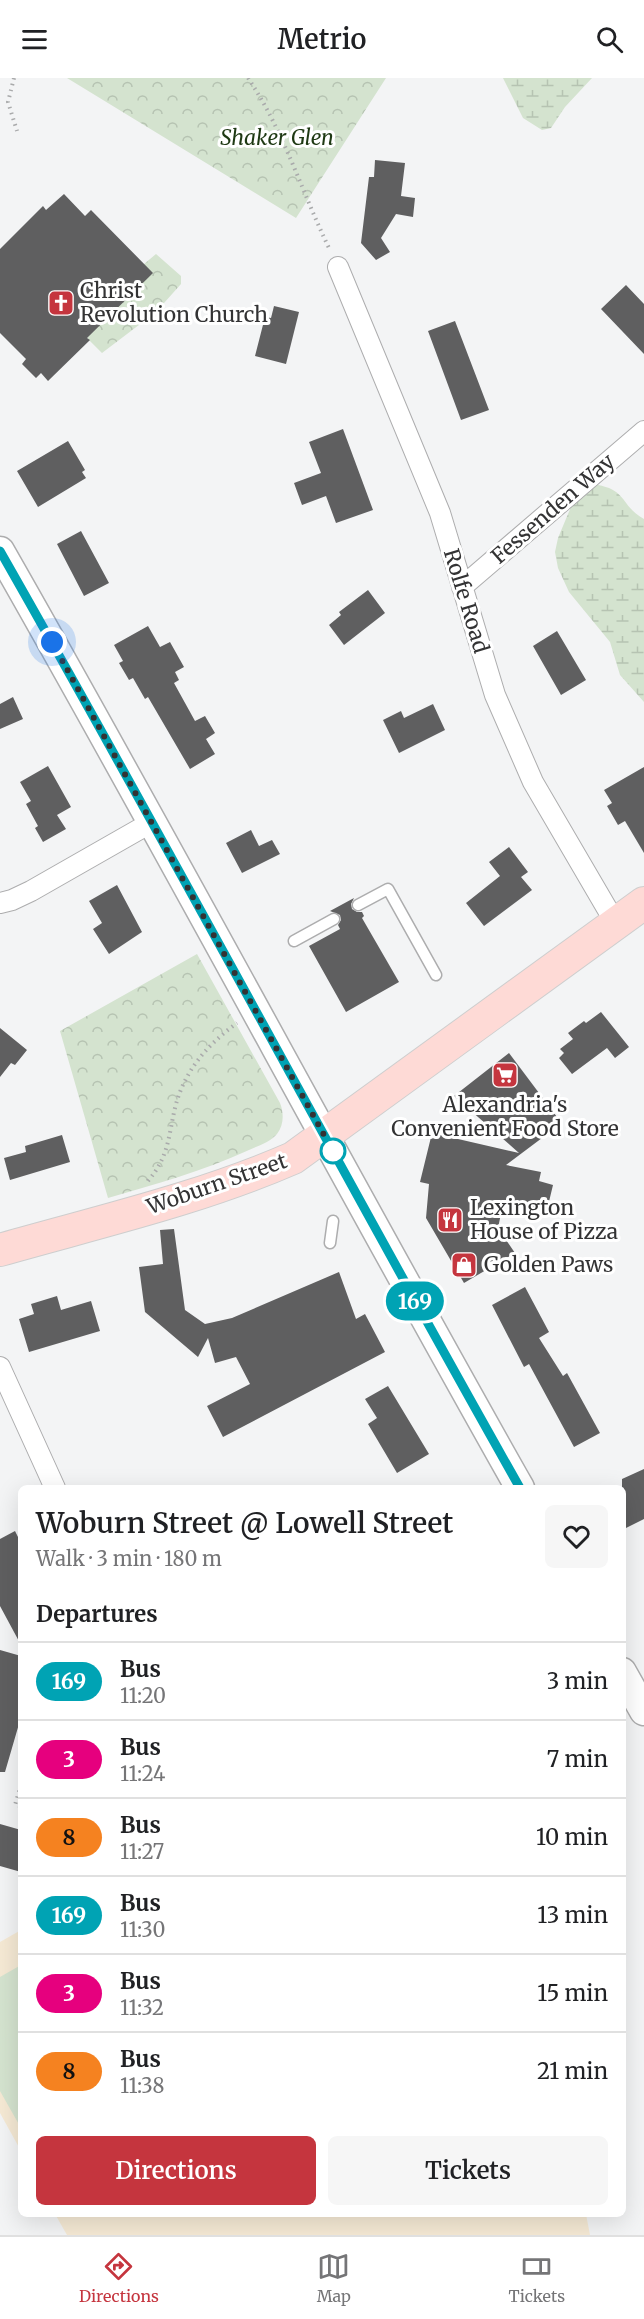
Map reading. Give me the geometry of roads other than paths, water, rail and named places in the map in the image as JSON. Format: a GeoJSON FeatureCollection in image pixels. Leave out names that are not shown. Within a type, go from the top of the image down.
{"type":"FeatureCollection","features":[{"type":"Feature","properties":{"kind":"main road"},"geometry":{"type":"LineString","coordinates":[[0,551],[518,1485]]}},
{"type":"Feature","properties":{"kind":"main road","name":"Woburn Street"},"geometry":{"type":"LineString","coordinates":[[0,1250],[256,1174],[293,1158],[325,1137],[644,903]]}},
{"type":"Feature","properties":{"kind":"main road"},"geometry":{"type":"LineString","coordinates":[[626,1679],[644,1711]]}},
{"type":"Feature","properties":{"kind":"street","name":"Rolfe Road"},"geometry":{"type":"LineString","coordinates":[[338,267],[440,513],[495,695],[533,782],[616,924]]}},
{"type":"Feature","properties":{"kind":"street","name":"Fessenden Way"},"geometry":{"type":"LineString","coordinates":[[462,587],[644,431]]}},
{"type":"Feature","properties":{"kind":"street"},"geometry":{"type":"LineString","coordinates":[[0,903],[16,899],[32,891],[152,822]]}},
{"type":"Feature","properties":{"kind":"street"},"geometry":{"type":"LineString","coordinates":[[0,1367],[54,1485]]}},
{"type":"Feature","properties":{"kind":"lane"},"geometry":{"type":"LineString","coordinates":[[358,905],[388,889],[436,975]]}},
{"type":"Feature","properties":{"kind":"lane"},"geometry":{"type":"LineString","coordinates":[[294,941],[334,919]]}},
{"type":"Feature","properties":{"kind":"lane"},"geometry":{"type":"LineString","coordinates":[[330,1243],[333,1221]]}},
{"type":"Feature","properties":{"kind":"place","name":"Christ Revolution Church"},"geometry":{"type":"Point","coordinates":[61,303]}},
{"type":"Feature","properties":{"kind":"place","name":"Alexandria's Convenient Food Store"},"geometry":{"type":"Point","coordinates":[505,1075]}},
{"type":"Feature","properties":{"kind":"place","name":"Lexington House of Pizza"},"geometry":{"type":"Point","coordinates":[450,1220]}},
{"type":"Feature","properties":{"kind":"place","name":"Golden Paws"},"geometry":{"type":"Point","coordinates":[464,1265]}},
{"type":"Feature","properties":{"kind":"park label","name":"Shaker Glen"},"geometry":{"type":"Point","coordinates":[277,138]}}]}
